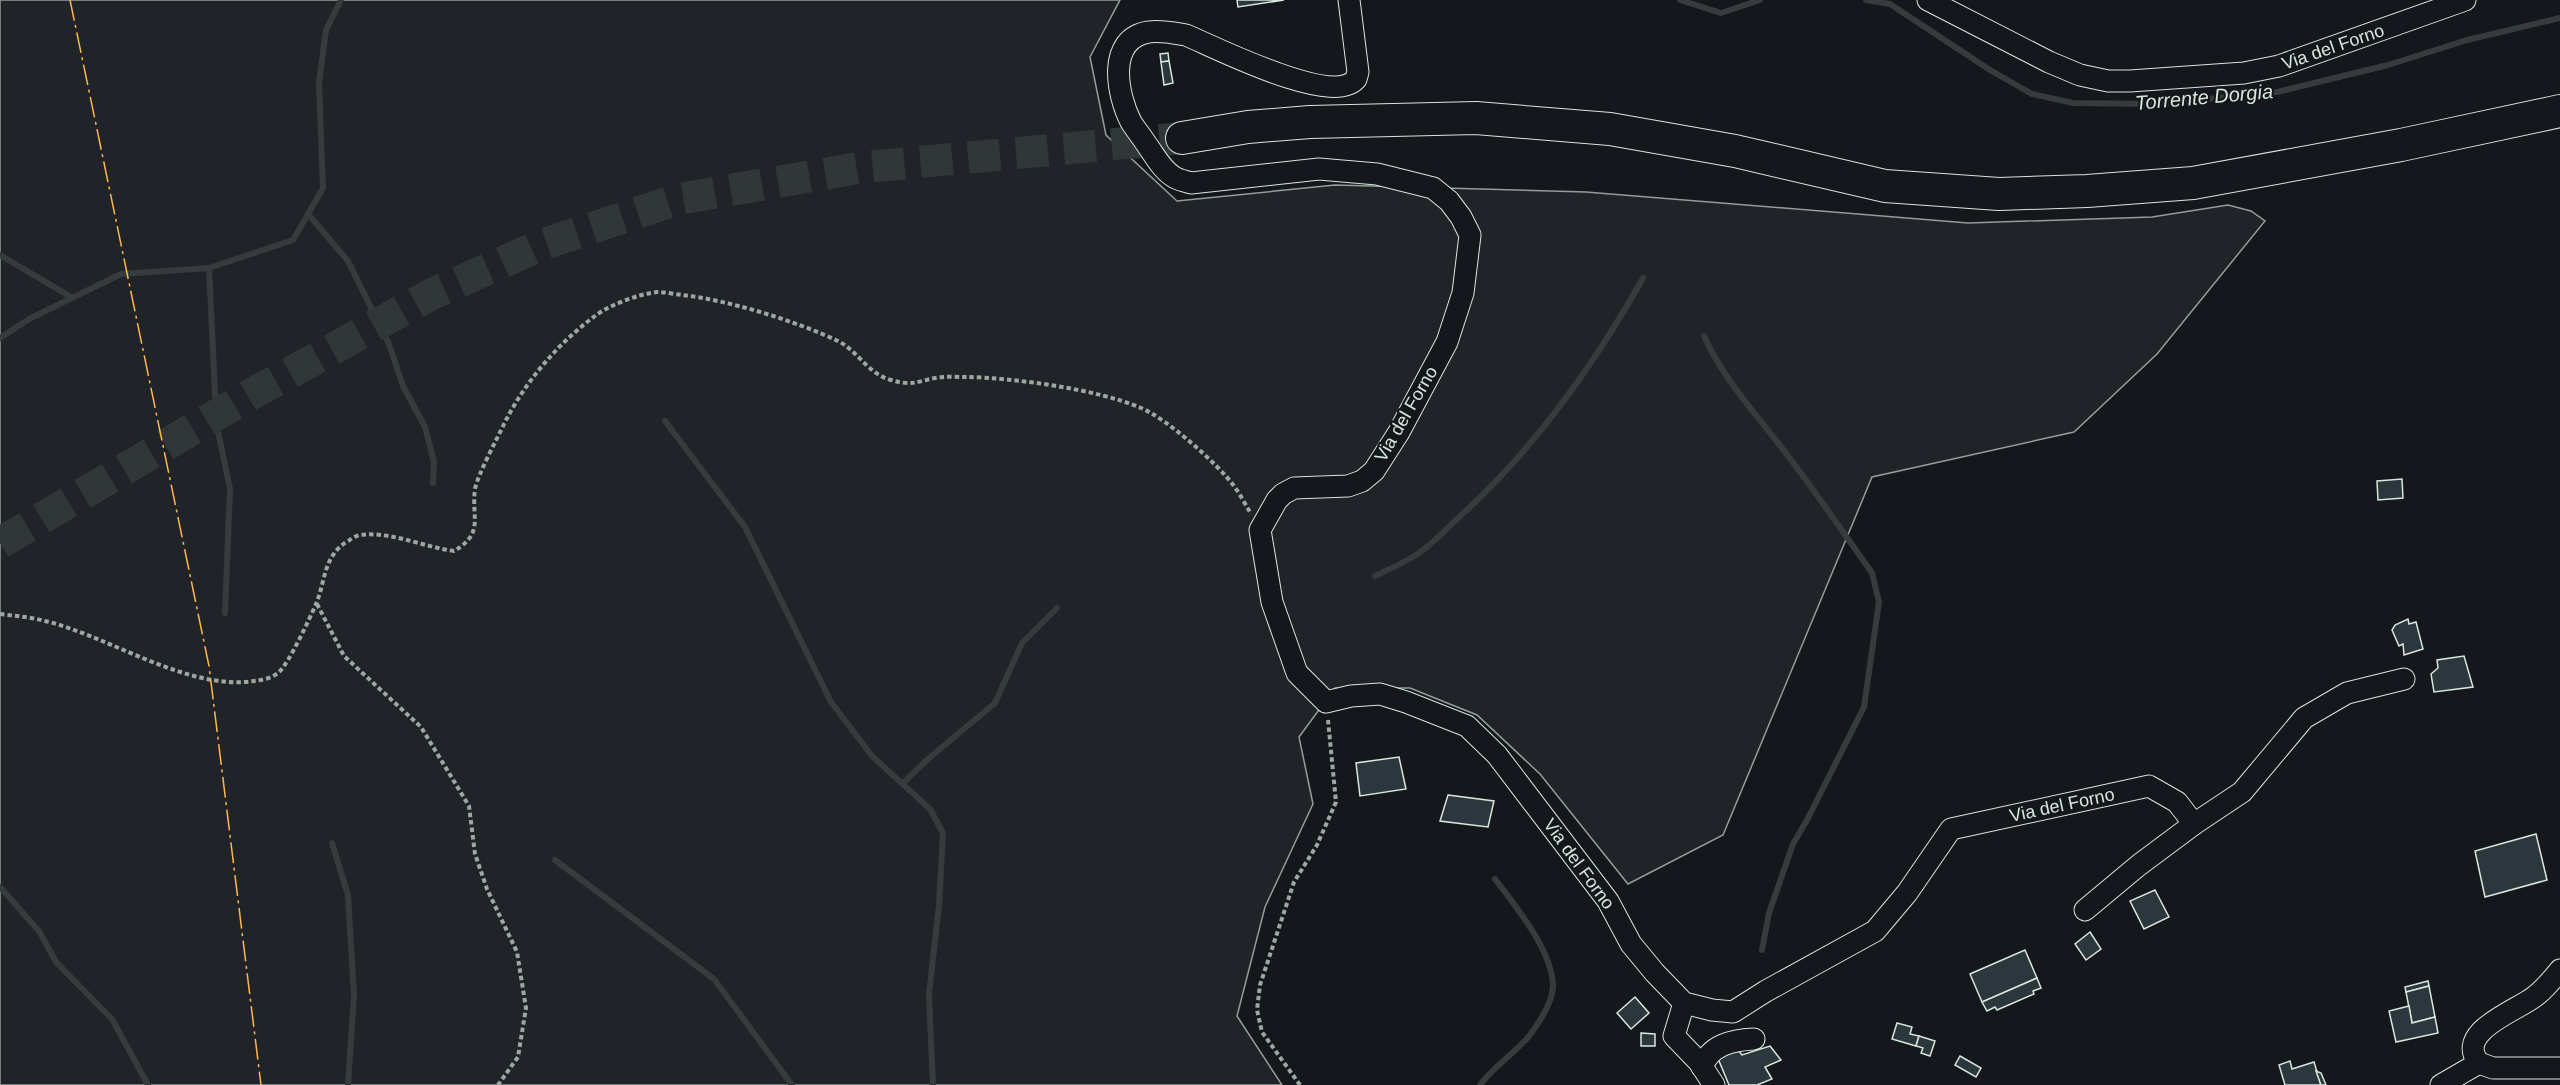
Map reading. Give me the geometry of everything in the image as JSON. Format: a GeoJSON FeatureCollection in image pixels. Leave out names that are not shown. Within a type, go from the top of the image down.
{"type":"FeatureCollection","features":[{"type":"Feature","properties":{"kind":"highway"},"geometry":{"type":"LineString","coordinates":[[1182,138],[1310,122],[1476,118],[1610,129],[1735,151],[1885,186],[2000,194],[2087,191],[2193,183],[2401,145],[2560,111]]}},
{"type":"Feature","properties":{"kind":"street","name":"Via del Forno"},"geometry":{"type":"LineString","coordinates":[[1260,530],[1277,500],[1294,488],[1348,486],[1362,481],[1374,471],[1399,432],[1447,342],[1463,293],[1470,235],[1455,209],[1433,188],[1377,174],[1319,169],[1191,183],[1175,178],[1162,166],[1131,121],[1118,81],[1119,62],[1124,46],[1133,38],[1147,32],[1166,32],[1186,35],[1309,84],[1346,87],[1356,79],[1358,72],[1348,0]]}},
{"type":"Feature","properties":{"kind":"street","name":"Via del Forno"},"geometry":{"type":"LineString","coordinates":[[1928,0],[2049,62],[2080,75],[2108,81],[2130,81],[2244,73],[2279,66],[2465,0]]}},
{"type":"Feature","properties":{"kind":"street"},"geometry":{"type":"LineString","coordinates":[[1260,530],[1272,602],[1297,673],[1326,702]]}},
{"type":"Feature","properties":{"kind":"street"},"geometry":{"type":"LineString","coordinates":[[2085,910],[2139,865],[2242,792],[2304,718],[2347,693],[2404,679]]}},
{"type":"Feature","properties":{"kind":"street","name":"Via del Forno"},"geometry":{"type":"LineString","coordinates":[[1326,702],[1351,696],[1380,694],[1467,726],[1497,754],[1608,901],[1631,944],[1655,973],[1684,1003],[1712,1010],[1733,1012],[1766,991],[1875,931],[1907,893],[1951,829],[2149,786],[2177,802],[2194,824]]}},
{"type":"Feature","properties":{"kind":"street"},"geometry":{"type":"LineString","coordinates":[[2560,970],[2534,998],[2490,1023],[2479,1034],[2474,1047],[2475,1059],[2493,1068],[2560,1068]]}},
{"type":"Feature","properties":{"kind":"street"},"geometry":{"type":"LineString","coordinates":[[1684,1003],[1674,1036],[1702,1067],[1714,1085]]}},
{"type":"Feature","properties":{"kind":"street"},"geometry":{"type":"LineString","coordinates":[[1702,1067],[1706,1055],[1725,1043],[1754,1039]]}},
{"type":"Feature","properties":{"kind":"street"},"geometry":{"type":"LineString","coordinates":[[2441,1085],[2479,1063]]}},
{"type":"Feature","properties":{"kind":"path"},"geometry":{"type":"LineString","coordinates":[[0,614],[46,621],[191,674],[231,682],[253,681],[278,673],[286,663],[316,603],[336,548],[357,535],[381,535],[454,551],[465,545],[471,538],[476,522],[475,489],[523,389],[557,350],[596,314],[618,303],[657,292],[707,298],[813,331],[841,342],[871,371],[889,380],[915,385],[937,377],[968,377],[1034,384],[1101,394],[1143,408],[1174,429],[1233,484],[1260,530]]}},
{"type":"Feature","properties":{"kind":"path"},"geometry":{"type":"LineString","coordinates":[[316,603],[344,656],[421,727],[469,806],[475,854],[487,889],[517,952],[526,1008],[518,1057],[498,1085]]}},
{"type":"Feature","properties":{"kind":"path"},"geometry":{"type":"LineString","coordinates":[[1300,1085],[1262,1032],[1257,1010],[1260,985],[1294,882],[1317,845],[1336,802],[1326,702]]}},
{"type":"Feature","properties":{"kind":"shaded area"},"geometry":{"type":"Polygon","coordinates":[[[0,0],[1120,0],[1090,57],[1106,135],[1177,201],[1335,185],[1586,192],[1968,223],[2152,217],[2228,205],[2251,211],[2265,221],[2157,354],[2074,432],[1872,477],[1723,835],[1628,884],[1540,774],[1477,715],[1410,688],[1335,688],[1299,737],[1313,804],[1265,907],[1237,1016],[1282,1085],[0,1085],[0,0]]]}},
{"type":"Feature","properties":{"kind":"building"},"geometry":{"type":"Polygon","coordinates":[[[1237,0],[1284,0],[1238,7],[1237,0]]]}},
{"type":"Feature","properties":{"kind":"building"},"geometry":{"type":"Polygon","coordinates":[[[1168,53],[1169,61],[1161,62],[1160,54],[1168,53]]]}},
{"type":"Feature","properties":{"kind":"building"},"geometry":{"type":"Polygon","coordinates":[[[1169,61],[1173,83],[1164,85],[1161,62],[1169,61]]]}},
{"type":"Feature","properties":{"kind":"building"},"geometry":{"type":"Polygon","coordinates":[[[2402,479],[2403,498],[2378,500],[2377,481],[2402,479]]]}},
{"type":"Feature","properties":{"kind":"building"},"geometry":{"type":"Polygon","coordinates":[[[2408,619],[2409,624],[2416,622],[2423,649],[2404,655],[2403,644],[2399,646],[2392,630],[2395,625],[2408,619]]]}},
{"type":"Feature","properties":{"kind":"building"},"geometry":{"type":"Polygon","coordinates":[[[2464,656],[2473,687],[2434,692],[2431,674],[2438,668],[2437,660],[2464,656]]]}},
{"type":"Feature","properties":{"kind":"building"},"geometry":{"type":"Polygon","coordinates":[[[1399,757],[1406,789],[1360,796],[1356,763],[1399,757]]]}},
{"type":"Feature","properties":{"kind":"building"},"geometry":{"type":"Polygon","coordinates":[[[1448,795],[1494,801],[1488,827],[1440,821],[1448,795]]]}},
{"type":"Feature","properties":{"kind":"building"},"geometry":{"type":"Polygon","coordinates":[[[2536,834],[2547,880],[2485,897],[2475,851],[2536,834]]]}},
{"type":"Feature","properties":{"kind":"building"},"geometry":{"type":"Polygon","coordinates":[[[2155,890],[2169,917],[2144,929],[2130,901],[2155,890]]]}},
{"type":"Feature","properties":{"kind":"building"},"geometry":{"type":"Polygon","coordinates":[[[2090,932],[2101,949],[2086,960],[2075,944],[2090,932]]]}},
{"type":"Feature","properties":{"kind":"building"},"geometry":{"type":"Polygon","coordinates":[[[2025,950],[2037,978],[1982,1002],[1970,974],[2025,950]]]}},
{"type":"Feature","properties":{"kind":"building"},"geometry":{"type":"Polygon","coordinates":[[[2037,978],[2041,988],[2033,991],[2034,994],[1997,1010],[1995,1007],[1987,1011],[1982,1002],[2037,978]]]}},
{"type":"Feature","properties":{"kind":"building"},"geometry":{"type":"Polygon","coordinates":[[[2428,981],[2429,986],[2406,992],[2405,987],[2428,981]]]}},
{"type":"Feature","properties":{"kind":"building"},"geometry":{"type":"Polygon","coordinates":[[[2429,986],[2435,1017],[2412,1023],[2406,992],[2429,986]]]}},
{"type":"Feature","properties":{"kind":"building"},"geometry":{"type":"Polygon","coordinates":[[[1635,997],[1649,1013],[1631,1029],[1617,1013],[1635,997]]]}},
{"type":"Feature","properties":{"kind":"building"},"geometry":{"type":"Polygon","coordinates":[[[2409,1006],[2412,1023],[2435,1017],[2438,1033],[2396,1042],[2389,1011],[2409,1006]]]}},
{"type":"Feature","properties":{"kind":"building"},"geometry":{"type":"Polygon","coordinates":[[[1897,1023],[1912,1027],[1910,1034],[1919,1036],[1916,1046],[1892,1039],[1897,1023]]]}},
{"type":"Feature","properties":{"kind":"building"},"geometry":{"type":"Polygon","coordinates":[[[1641,1033],[1655,1034],[1655,1046],[1641,1046],[1641,1033]]]}},
{"type":"Feature","properties":{"kind":"building"},"geometry":{"type":"Polygon","coordinates":[[[1919,1036],[1935,1041],[1930,1056],[1921,1053],[1923,1048],[1916,1046],[1919,1036]]]}},
{"type":"Feature","properties":{"kind":"building"},"geometry":{"type":"Polygon","coordinates":[[[1770,1046],[1781,1060],[1765,1067],[1772,1079],[1757,1085],[1729,1085],[1717,1056],[1735,1047],[1742,1055],[1770,1046]]]}},
{"type":"Feature","properties":{"kind":"building"},"geometry":{"type":"Polygon","coordinates":[[[1960,1056],[1981,1068],[1976,1077],[1955,1065],[1960,1056]]]}},
{"type":"Feature","properties":{"kind":"building"},"geometry":{"type":"Polygon","coordinates":[[[2290,1061],[2292,1069],[2314,1062],[2321,1085],[2285,1085],[2279,1065],[2290,1061]]]}},
{"type":"Feature","properties":{"kind":"building"},"geometry":{"type":"Polygon","coordinates":[[[2316,1071],[2321,1073],[2326,1085],[2321,1085],[2316,1071]]]}},
{"type":"Feature","properties":{"kind":"waterway"},"geometry":{"type":"LineString","coordinates":[[0,338],[29,319],[121,274],[209,268],[293,240],[323,188],[319,83],[326,30],[341,0]]}},
{"type":"Feature","properties":{"kind":"waterway","name":"Torrente Dorgia"},"geometry":{"type":"LineString","coordinates":[[1680,0],[1721,13],[1760,0]]}},
{"type":"Feature","properties":{"kind":"waterway","name":"Torrente Dorgia"},"geometry":{"type":"LineString","coordinates":[[1866,0],[1890,4],[1990,70],[2032,94],[2073,103],[2159,104],[2277,92],[2388,65],[2467,40],[2560,18]]}},
{"type":"Feature","properties":{"kind":"waterway"},"geometry":{"type":"LineString","coordinates":[[308,214],[348,261],[389,344],[403,386],[425,427],[434,462],[433,483]]}},
{"type":"Feature","properties":{"kind":"waterway"},"geometry":{"type":"LineString","coordinates":[[0,255],[71,297]]}},
{"type":"Feature","properties":{"kind":"waterway"},"geometry":{"type":"LineString","coordinates":[[209,268],[218,431],[230,489],[225,613]]}},
{"type":"Feature","properties":{"kind":"waterway"},"geometry":{"type":"LineString","coordinates":[[1375,576],[1418,554],[1485,493],[1511,465],[1560,406],[1604,344],[1643,278]]}},
{"type":"Feature","properties":{"kind":"waterway"},"geometry":{"type":"LineString","coordinates":[[1704,336],[1721,368],[1798,469],[1872,573],[1879,602],[1864,707],[1793,844],[1769,913],[1762,950]]}},
{"type":"Feature","properties":{"kind":"waterway"},"geometry":{"type":"LineString","coordinates":[[665,421],[745,527],[831,702],[872,756],[930,809],[943,833],[939,905],[929,994],[933,1085]]}},
{"type":"Feature","properties":{"kind":"waterway"},"geometry":{"type":"LineString","coordinates":[[903,783],[929,758],[995,703],[1022,643],[1057,608]]}},
{"type":"Feature","properties":{"kind":"waterway"},"geometry":{"type":"LineString","coordinates":[[332,843],[348,895],[354,996],[348,1085]]}},
{"type":"Feature","properties":{"kind":"waterway"},"geometry":{"type":"LineString","coordinates":[[555,860],[714,979],[792,1085]]}},
{"type":"Feature","properties":{"kind":"waterway"},"geometry":{"type":"LineString","coordinates":[[1480,1085],[1533,1031],[1548,1007],[1553,987],[1547,959],[1540,944],[1523,916],[1495,879]]}},
{"type":"Feature","properties":{"kind":"waterway"},"geometry":{"type":"LineString","coordinates":[[0,887],[39,931],[56,962],[112,1019],[148,1085]]}},
{"type":"Feature","properties":{"kind":"tunnel"},"geometry":{"type":"LineString","coordinates":[[0,543],[250,395],[432,294],[541,245],[679,199],[864,167],[1182,138]]}},
{"type":"Feature","properties":{"kind":"power"},"geometry":{"type":"LineString","coordinates":[[70,0],[209,666],[261,1085]]}}]}
